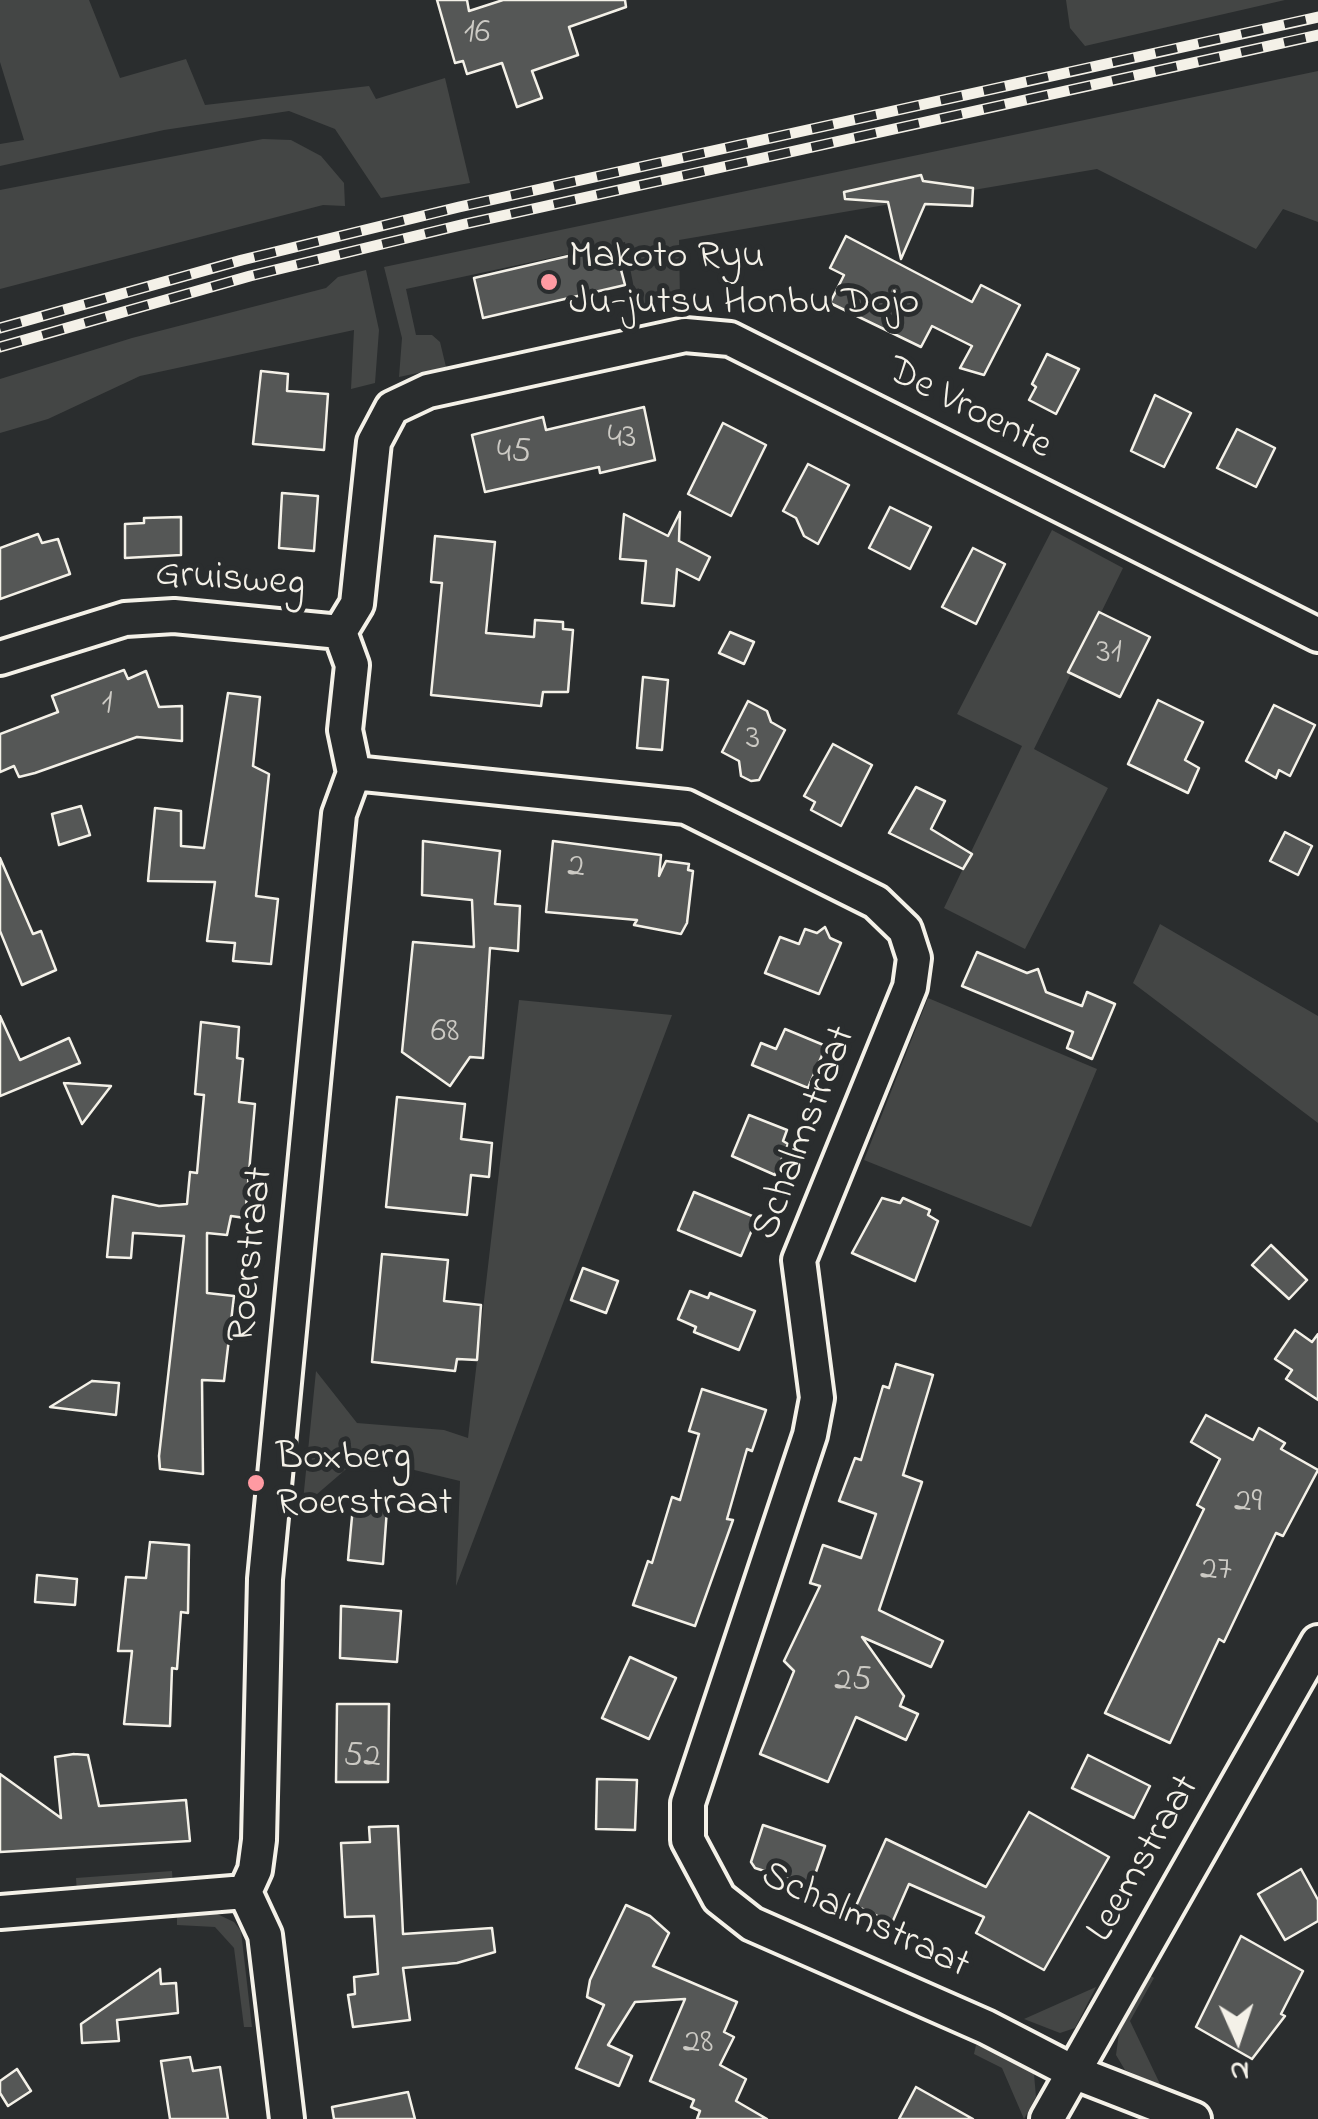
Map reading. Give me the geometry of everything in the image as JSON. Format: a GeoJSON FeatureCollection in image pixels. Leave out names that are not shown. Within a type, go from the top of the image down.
{"type":"FeatureCollection","features":[{"type":"Feature","properties":{"kind":"street","name":"De Vroente"},"geometry":{"type":"LineString","coordinates":[[340,632],[357,604],[374,442],[392,408],[428,391],[685,335],[730,339],[1318,635]]}},
{"type":"Feature","properties":{"kind":"street","name":"Gruisweg"},"geometry":{"type":"LineString","coordinates":[[0,658],[124,619],[174,616],[340,632]]}},
{"type":"Feature","properties":{"kind":"street","name":"Roerstraat"},"geometry":{"type":"LineString","coordinates":[[245,1892],[256,1870],[259,1840],[265,1579],[339,814],[354,773],[345,730],[352,665],[340,632]]}},
{"type":"Feature","properties":{"kind":"street","name":"Schalmstraat"},"geometry":{"type":"LineString","coordinates":[[354,773],[686,807],[876,902],[905,930],[914,958],[910,987],[799,1260],[817,1398],[810,1435],[688,1802],[688,1840],[719,1898],[752,1924],[986,2027],[1071,2071],[1194,2119]]}},
{"type":"Feature","properties":{"kind":"street","name":"Leemstraat"},"geometry":{"type":"LineString","coordinates":[[1047,2119],[1318,1642]]}},
{"type":"Feature","properties":{"kind":"street"},"geometry":{"type":"LineString","coordinates":[[0,1912],[245,1892],[265,1935],[287,2119]]}},
{"type":"Feature","properties":{"kind":"shaded area"},"geometry":{"type":"Polygon","coordinates":[[[0,0],[89,0],[120,78],[186,59],[205,105],[369,86],[376,99],[445,78],[470,183],[381,198],[335,129],[289,111],[164,130],[0,166],[0,144],[24,140],[0,62],[0,0]]]}},
{"type":"Feature","properties":{"kind":"shaded area"},"geometry":{"type":"Polygon","coordinates":[[[1066,0],[1285,0],[1085,46],[1070,28],[1066,0]]]}},
{"type":"Feature","properties":{"kind":"shaded area"},"geometry":{"type":"Polygon","coordinates":[[[1318,71],[1318,222],[1283,209],[1256,249],[1097,169],[679,240],[680,300],[638,309],[625,242],[406,289],[416,335],[432,335],[440,342],[446,367],[399,377],[402,338],[384,267],[1318,71]]]}},
{"type":"Feature","properties":{"kind":"shaded area"},"geometry":{"type":"Polygon","coordinates":[[[263,139],[291,140],[321,156],[344,183],[345,206],[323,205],[0,289],[0,190],[263,139]]]}},
{"type":"Feature","properties":{"kind":"shaded area"},"geometry":{"type":"Polygon","coordinates":[[[366,270],[379,330],[375,383],[351,389],[354,330],[140,376],[48,419],[0,433],[0,379],[132,338],[326,288],[338,277],[366,270]]]}},
{"type":"Feature","properties":{"kind":"shaded area"},"geometry":{"type":"Polygon","coordinates":[[[1052,530],[1123,568],[1034,749],[1108,788],[1025,949],[944,908],[1022,746],[957,714],[1052,530]]]}},
{"type":"Feature","properties":{"kind":"shaded area"},"geometry":{"type":"Polygon","coordinates":[[[1160,924],[1318,1016],[1318,1123],[1133,983],[1160,924]]]}},
{"type":"Feature","properties":{"kind":"shaded area"},"geometry":{"type":"Polygon","coordinates":[[[928,998],[1097,1069],[1031,1227],[864,1160],[928,998]]]}},
{"type":"Feature","properties":{"kind":"shaded area"},"geometry":{"type":"Polygon","coordinates":[[[519,1000],[672,1015],[456,1586],[460,1481],[406,1468],[352,1464],[309,1501],[303,1501],[316,1371],[357,1423],[444,1430],[468,1438],[519,1000]]]}},
{"type":"Feature","properties":{"kind":"shaded area"},"geometry":{"type":"Polygon","coordinates":[[[172,1871],[173,1886],[77,1893],[76,1878],[172,1871]]]}},
{"type":"Feature","properties":{"kind":"shaded area"},"geometry":{"type":"Polygon","coordinates":[[[215,1913],[234,1922],[241,1931],[252,2027],[244,2027],[234,1948],[215,1927],[177,1925],[177,1916],[215,1913]]]}},
{"type":"Feature","properties":{"kind":"shaded area"},"geometry":{"type":"Polygon","coordinates":[[[1144,1971],[1154,1978],[1130,2021],[1161,2086],[1125,2070],[1116,2055],[1119,2033],[1140,1992],[1136,1989],[1144,1971]]]}},
{"type":"Feature","properties":{"kind":"shaded area"},"geometry":{"type":"Polygon","coordinates":[[[1096,1987],[1075,2028],[1060,2033],[1024,2019],[1096,1987]]]}},
{"type":"Feature","properties":{"kind":"shaded area"},"geometry":{"type":"Polygon","coordinates":[[[976,2045],[1022,2063],[1034,2074],[1036,2097],[1024,2119],[1002,2068],[974,2054],[976,2045]]]}},
{"type":"Feature","properties":{"kind":"building"},"geometry":{"type":"Polygon","coordinates":[[[437,0],[467,0],[469,11],[503,0],[625,0],[626,7],[569,27],[578,55],[532,71],[542,98],[517,107],[502,63],[467,74],[463,61],[455,63],[437,0]]]}},
{"type":"Feature","properties":{"kind":"building"},"geometry":{"type":"Polygon","coordinates":[[[921,175],[923,181],[973,188],[972,206],[925,204],[901,259],[888,202],[845,199],[844,192],[921,175]]]}},
{"type":"Feature","properties":{"kind":"building"},"geometry":{"type":"Polygon","coordinates":[[[846,236],[972,302],[981,285],[1020,305],[984,375],[960,368],[972,346],[932,326],[921,347],[830,303],[844,275],[830,268],[846,236]]]}},
{"type":"Feature","properties":{"kind":"building","name":"Makoto Ryu Ju-jutsu Honbu Dojo"},"geometry":{"type":"Polygon","coordinates":[[[615,247],[625,285],[483,318],[474,278],[615,247]]]}},
{"type":"Feature","properties":{"kind":"building"},"geometry":{"type":"Polygon","coordinates":[[[1047,354],[1079,369],[1056,414],[1029,400],[1036,387],[1032,384],[1047,354]]]}},
{"type":"Feature","properties":{"kind":"building"},"geometry":{"type":"Polygon","coordinates":[[[261,371],[288,374],[287,391],[328,394],[324,450],[253,444],[261,371]]]}},
{"type":"Feature","properties":{"kind":"building"},"geometry":{"type":"Polygon","coordinates":[[[1155,395],[1191,413],[1164,467],[1131,451],[1155,395]]]}},
{"type":"Feature","properties":{"kind":"building"},"geometry":{"type":"Polygon","coordinates":[[[644,407],[655,460],[600,473],[599,467],[485,492],[472,435],[543,417],[546,430],[644,407]]]}},
{"type":"Feature","properties":{"kind":"building"},"geometry":{"type":"Polygon","coordinates":[[[723,423],[766,445],[731,516],[688,494],[723,423]]]}},
{"type":"Feature","properties":{"kind":"building"},"geometry":{"type":"Polygon","coordinates":[[[1237,429],[1275,448],[1256,487],[1217,468],[1237,429]]]}},
{"type":"Feature","properties":{"kind":"building"},"geometry":{"type":"Polygon","coordinates":[[[808,464],[849,485],[818,544],[804,536],[796,518],[783,511],[808,464]]]}},
{"type":"Feature","properties":{"kind":"building"},"geometry":{"type":"Polygon","coordinates":[[[282,493],[318,496],[314,551],[279,548],[282,493]]]}},
{"type":"Feature","properties":{"kind":"building"},"geometry":{"type":"Polygon","coordinates":[[[890,507],[931,527],[910,569],[869,548],[890,507]]]}},
{"type":"Feature","properties":{"kind":"building"},"geometry":{"type":"Polygon","coordinates":[[[680,512],[679,541],[710,557],[699,580],[677,569],[674,606],[642,603],[646,561],[620,559],[624,514],[668,536],[680,512]]]}},
{"type":"Feature","properties":{"kind":"building"},"geometry":{"type":"Polygon","coordinates":[[[181,517],[181,555],[125,558],[125,524],[144,523],[144,518],[181,517]]]}},
{"type":"Feature","properties":{"kind":"building"},"geometry":{"type":"Polygon","coordinates":[[[38,534],[42,543],[58,539],[70,574],[0,599],[0,548],[38,534]]]}},
{"type":"Feature","properties":{"kind":"building"},"geometry":{"type":"Polygon","coordinates":[[[435,536],[495,542],[486,633],[534,637],[535,620],[563,622],[563,629],[573,630],[568,692],[543,692],[541,706],[431,695],[442,583],[431,582],[435,536]]]}},
{"type":"Feature","properties":{"kind":"building"},"geometry":{"type":"Polygon","coordinates":[[[973,548],[1005,564],[976,624],[942,607],[973,548]]]}},
{"type":"Feature","properties":{"kind":"building"},"geometry":{"type":"Polygon","coordinates":[[[1099,612],[1150,637],[1120,697],[1068,672],[1099,612]]]}},
{"type":"Feature","properties":{"kind":"building"},"geometry":{"type":"Polygon","coordinates":[[[730,632],[754,642],[744,664],[719,653],[730,632]]]}},
{"type":"Feature","properties":{"kind":"building"},"geometry":{"type":"Polygon","coordinates":[[[124,670],[128,679],[146,671],[159,707],[182,706],[182,741],[137,737],[35,773],[19,777],[14,766],[0,772],[0,734],[58,712],[52,696],[124,670]]]}},
{"type":"Feature","properties":{"kind":"building"},"geometry":{"type":"Polygon","coordinates":[[[643,677],[668,680],[662,750],[637,748],[643,677]]]}},
{"type":"Feature","properties":{"kind":"building"},"geometry":{"type":"Polygon","coordinates":[[[228,693],[260,697],[253,766],[269,774],[256,896],[278,899],[271,964],[233,961],[235,943],[207,941],[215,882],[148,881],[155,808],[181,811],[181,846],[204,848],[228,693]]]}},
{"type":"Feature","properties":{"kind":"building"},"geometry":{"type":"Polygon","coordinates":[[[1158,700],[1203,722],[1185,760],[1199,768],[1188,793],[1128,764],[1158,700]]]}},
{"type":"Feature","properties":{"kind":"building"},"geometry":{"type":"Polygon","coordinates":[[[748,701],[767,711],[771,722],[785,730],[759,780],[751,781],[741,776],[739,761],[722,752],[748,701]]]}},
{"type":"Feature","properties":{"kind":"building"},"geometry":{"type":"Polygon","coordinates":[[[1274,705],[1315,725],[1290,776],[1279,770],[1276,778],[1246,761],[1274,705]]]}},
{"type":"Feature","properties":{"kind":"building"},"geometry":{"type":"Polygon","coordinates":[[[833,744],[872,765],[841,826],[811,810],[815,802],[804,796],[833,744]]]}},
{"type":"Feature","properties":{"kind":"building"},"geometry":{"type":"Polygon","coordinates":[[[916,787],[945,801],[931,829],[972,854],[963,869],[889,833],[916,787]]]}},
{"type":"Feature","properties":{"kind":"building"},"geometry":{"type":"Polygon","coordinates":[[[81,806],[90,835],[59,845],[52,814],[81,806]]]}},
{"type":"Feature","properties":{"kind":"building"},"geometry":{"type":"Polygon","coordinates":[[[1285,832],[1312,846],[1298,875],[1270,861],[1285,832]]]}},
{"type":"Feature","properties":{"kind":"building"},"geometry":{"type":"Polygon","coordinates":[[[423,841],[500,851],[495,904],[520,906],[518,951],[490,948],[483,1058],[470,1057],[450,1086],[402,1052],[413,942],[474,947],[472,900],[422,895],[423,841]]]}},
{"type":"Feature","properties":{"kind":"building"},"geometry":{"type":"Polygon","coordinates":[[[553,841],[661,855],[659,876],[666,861],[689,864],[688,870],[693,871],[687,923],[681,934],[634,925],[637,920],[546,912],[553,841]]]}},
{"type":"Feature","properties":{"kind":"building"},"geometry":{"type":"Polygon","coordinates":[[[0,858],[33,934],[41,931],[56,970],[22,985],[0,931],[0,858]]]}},
{"type":"Feature","properties":{"kind":"building"},"geometry":{"type":"Polygon","coordinates":[[[825,927],[830,938],[841,943],[819,994],[765,973],[780,937],[799,944],[805,929],[817,933],[825,927]]]}},
{"type":"Feature","properties":{"kind":"building"},"geometry":{"type":"Polygon","coordinates":[[[977,952],[1027,973],[1038,969],[1046,992],[1082,1006],[1087,992],[1115,1004],[1092,1059],[1067,1048],[1073,1032],[962,986],[977,952]]]}},
{"type":"Feature","properties":{"kind":"building"},"geometry":{"type":"Polygon","coordinates":[[[0,1016],[20,1060],[69,1038],[80,1063],[0,1096],[0,1016]]]}},
{"type":"Feature","properties":{"kind":"building"},"geometry":{"type":"Polygon","coordinates":[[[201,1022],[239,1027],[237,1058],[243,1059],[239,1102],[255,1104],[245,1218],[231,1216],[227,1235],[207,1233],[207,1293],[234,1296],[224,1381],[202,1380],[203,1474],[160,1469],[184,1236],[133,1233],[131,1258],[107,1257],[113,1196],[159,1206],[187,1204],[190,1172],[197,1173],[204,1095],[195,1094],[201,1022]]]}},
{"type":"Feature","properties":{"kind":"building"},"geometry":{"type":"Polygon","coordinates":[[[785,1029],[826,1046],[808,1088],[752,1065],[761,1043],[776,1049],[785,1029]]]}},
{"type":"Feature","properties":{"kind":"building"},"geometry":{"type":"Polygon","coordinates":[[[64,1083],[111,1086],[82,1124],[64,1083]]]}},
{"type":"Feature","properties":{"kind":"building"},"geometry":{"type":"Polygon","coordinates":[[[397,1097],[465,1104],[461,1139],[492,1143],[489,1177],[471,1175],[467,1215],[386,1207],[397,1097]]]}},
{"type":"Feature","properties":{"kind":"building"},"geometry":{"type":"Polygon","coordinates":[[[749,1115],[787,1130],[783,1141],[788,1144],[775,1175],[732,1156],[749,1115]]]}},
{"type":"Feature","properties":{"kind":"building"},"geometry":{"type":"Polygon","coordinates":[[[694,1192],[757,1218],[741,1256],[678,1230],[694,1192]]]}},
{"type":"Feature","properties":{"kind":"building"},"geometry":{"type":"Polygon","coordinates":[[[882,1198],[900,1203],[903,1198],[930,1210],[928,1215],[938,1221],[915,1281],[852,1253],[882,1198]]]}},
{"type":"Feature","properties":{"kind":"building"},"geometry":{"type":"Polygon","coordinates":[[[1271,1245],[1307,1280],[1289,1299],[1252,1265],[1271,1245]]]}},
{"type":"Feature","properties":{"kind":"building"},"geometry":{"type":"Polygon","coordinates":[[[382,1254],[448,1260],[444,1301],[481,1305],[477,1360],[457,1359],[455,1371],[372,1362],[382,1254]]]}},
{"type":"Feature","properties":{"kind":"building"},"geometry":{"type":"Polygon","coordinates":[[[583,1268],[618,1281],[606,1313],[571,1300],[583,1268]]]}},
{"type":"Feature","properties":{"kind":"building"},"geometry":{"type":"Polygon","coordinates":[[[690,1291],[708,1298],[710,1293],[755,1311],[739,1350],[694,1332],[696,1327],[678,1319],[690,1291]]]}},
{"type":"Feature","properties":{"kind":"building"},"geometry":{"type":"Polygon","coordinates":[[[1295,1330],[1312,1342],[1318,1334],[1318,1400],[1286,1379],[1292,1370],[1275,1359],[1295,1330]]]}},
{"type":"Feature","properties":{"kind":"building"},"geometry":{"type":"Polygon","coordinates":[[[896,1364],[933,1375],[903,1475],[922,1482],[879,1610],[943,1641],[931,1667],[862,1637],[904,1696],[900,1706],[918,1714],[906,1740],[856,1717],[828,1782],[760,1754],[794,1671],[784,1661],[820,1586],[810,1583],[823,1545],[861,1558],[876,1514],[839,1501],[855,1458],[861,1460],[883,1386],[889,1388],[896,1364]]]}},
{"type":"Feature","properties":{"kind":"building"},"geometry":{"type":"Polygon","coordinates":[[[92,1381],[119,1383],[116,1415],[50,1407],[92,1381]]]}},
{"type":"Feature","properties":{"kind":"building"},"geometry":{"type":"Polygon","coordinates":[[[702,1389],[766,1410],[752,1451],[747,1449],[727,1519],[733,1520],[695,1626],[633,1605],[648,1561],[652,1563],[672,1497],[680,1500],[699,1434],[689,1431],[702,1389]]]}},
{"type":"Feature","properties":{"kind":"building"},"geometry":{"type":"Polygon","coordinates":[[[1206,1415],[1253,1440],[1259,1428],[1285,1443],[1281,1449],[1318,1470],[1283,1536],[1276,1533],[1224,1642],[1219,1639],[1170,1743],[1105,1713],[1204,1509],[1197,1505],[1220,1459],[1191,1442],[1206,1415]]]}},
{"type":"Feature","properties":{"kind":"building"},"geometry":{"type":"Polygon","coordinates":[[[353,1506],[387,1509],[383,1564],[348,1560],[353,1506]]]}},
{"type":"Feature","properties":{"kind":"building"},"geometry":{"type":"Polygon","coordinates":[[[150,1542],[189,1545],[188,1613],[181,1612],[177,1669],[172,1668],[170,1726],[124,1724],[132,1651],[118,1651],[126,1577],[146,1578],[150,1542]]]}},
{"type":"Feature","properties":{"kind":"building"},"geometry":{"type":"Polygon","coordinates":[[[37,1575],[77,1579],[75,1605],[35,1602],[37,1575]]]}},
{"type":"Feature","properties":{"kind":"building"},"geometry":{"type":"Polygon","coordinates":[[[341,1606],[401,1611],[397,1662],[340,1658],[341,1606]]]}},
{"type":"Feature","properties":{"kind":"building"},"geometry":{"type":"Polygon","coordinates":[[[630,1657],[676,1678],[649,1739],[602,1718],[630,1657]]]}},
{"type":"Feature","properties":{"kind":"building"},"geometry":{"type":"Polygon","coordinates":[[[337,1704],[389,1704],[388,1782],[336,1782],[337,1704]]]}},
{"type":"Feature","properties":{"kind":"building"},"geometry":{"type":"Polygon","coordinates":[[[88,1755],[99,1806],[186,1800],[190,1841],[0,1852],[0,1774],[61,1818],[55,1757],[88,1755]]]}},
{"type":"Feature","properties":{"kind":"building"},"geometry":{"type":"Polygon","coordinates":[[[1088,1755],[1150,1786],[1134,1818],[1072,1788],[1088,1755]]]}},
{"type":"Feature","properties":{"kind":"building"},"geometry":{"type":"Polygon","coordinates":[[[597,1779],[637,1780],[635,1830],[596,1829],[597,1779]]]}},
{"type":"Feature","properties":{"kind":"building"},"geometry":{"type":"Polygon","coordinates":[[[1029,1812],[1109,1857],[1044,1970],[976,1933],[984,1917],[909,1884],[892,1923],[856,1906],[886,1839],[986,1887],[1029,1812]]]}},
{"type":"Feature","properties":{"kind":"building"},"geometry":{"type":"Polygon","coordinates":[[[763,1825],[825,1846],[811,1886],[755,1868],[751,1862],[763,1825]]]}},
{"type":"Feature","properties":{"kind":"building"},"geometry":{"type":"Polygon","coordinates":[[[398,1826],[403,1934],[492,1928],[495,1952],[457,1963],[403,1968],[410,2020],[353,2027],[348,1995],[355,1994],[354,1977],[378,1974],[374,1916],[345,1917],[341,1843],[370,1842],[369,1827],[398,1826]]]}},
{"type":"Feature","properties":{"kind":"building"},"geometry":{"type":"Polygon","coordinates":[[[1301,1869],[1318,1900],[1318,1921],[1285,1940],[1258,1894],[1301,1869]]]}},
{"type":"Feature","properties":{"kind":"building"},"geometry":{"type":"Polygon","coordinates":[[[626,1905],[650,1916],[669,1933],[653,1966],[737,2002],[724,2032],[734,2037],[720,2065],[746,2079],[736,2101],[767,2119],[697,2119],[700,2111],[691,2107],[694,2100],[650,2081],[685,1999],[635,2002],[608,2045],[632,2056],[619,2086],[576,2068],[604,2005],[587,1997],[590,1980],[626,1905]]]}},
{"type":"Feature","properties":{"kind":"building"},"geometry":{"type":"Polygon","coordinates":[[[1241,1936],[1303,1971],[1281,2014],[1285,2016],[1252,2059],[1196,2027],[1241,1936]]]}},
{"type":"Feature","properties":{"kind":"building"},"geometry":{"type":"Polygon","coordinates":[[[160,1969],[161,1984],[176,1983],[178,2013],[117,2020],[119,2041],[82,2043],[81,2024],[160,1969]]]}},
{"type":"Feature","properties":{"kind":"building"},"geometry":{"type":"Polygon","coordinates":[[[190,2057],[193,2071],[220,2067],[228,2119],[170,2119],[161,2061],[190,2057]]]}},
{"type":"Feature","properties":{"kind":"building"},"geometry":{"type":"Polygon","coordinates":[[[17,2069],[31,2091],[8,2106],[0,2093],[0,2081],[17,2069]]]}},
{"type":"Feature","properties":{"kind":"building"},"geometry":{"type":"Polygon","coordinates":[[[916,2087],[973,2119],[899,2119],[916,2087]]]}},
{"type":"Feature","properties":{"kind":"building"},"geometry":{"type":"Polygon","coordinates":[[[408,2092],[415,2119],[334,2119],[332,2107],[408,2092]]]}},
{"type":"Feature","properties":{"kind":"railway"},"geometry":{"type":"LineString","coordinates":[[0,328],[242,260],[459,207],[1318,17]]}},
{"type":"Feature","properties":{"kind":"railway"},"geometry":{"type":"LineString","coordinates":[[0,347],[250,276],[465,224],[1318,35]]}},
{"type":"Feature","properties":{"kind":"place","name":"Makoto Ryu Ju-jutsu Honbu Dojo"},"geometry":{"type":"Point","coordinates":[549,282]}},
{"type":"Feature","properties":{"kind":"place","name":"Boxberg Roerstraat"},"geometry":{"type":"Point","coordinates":[256,1483]}}]}
